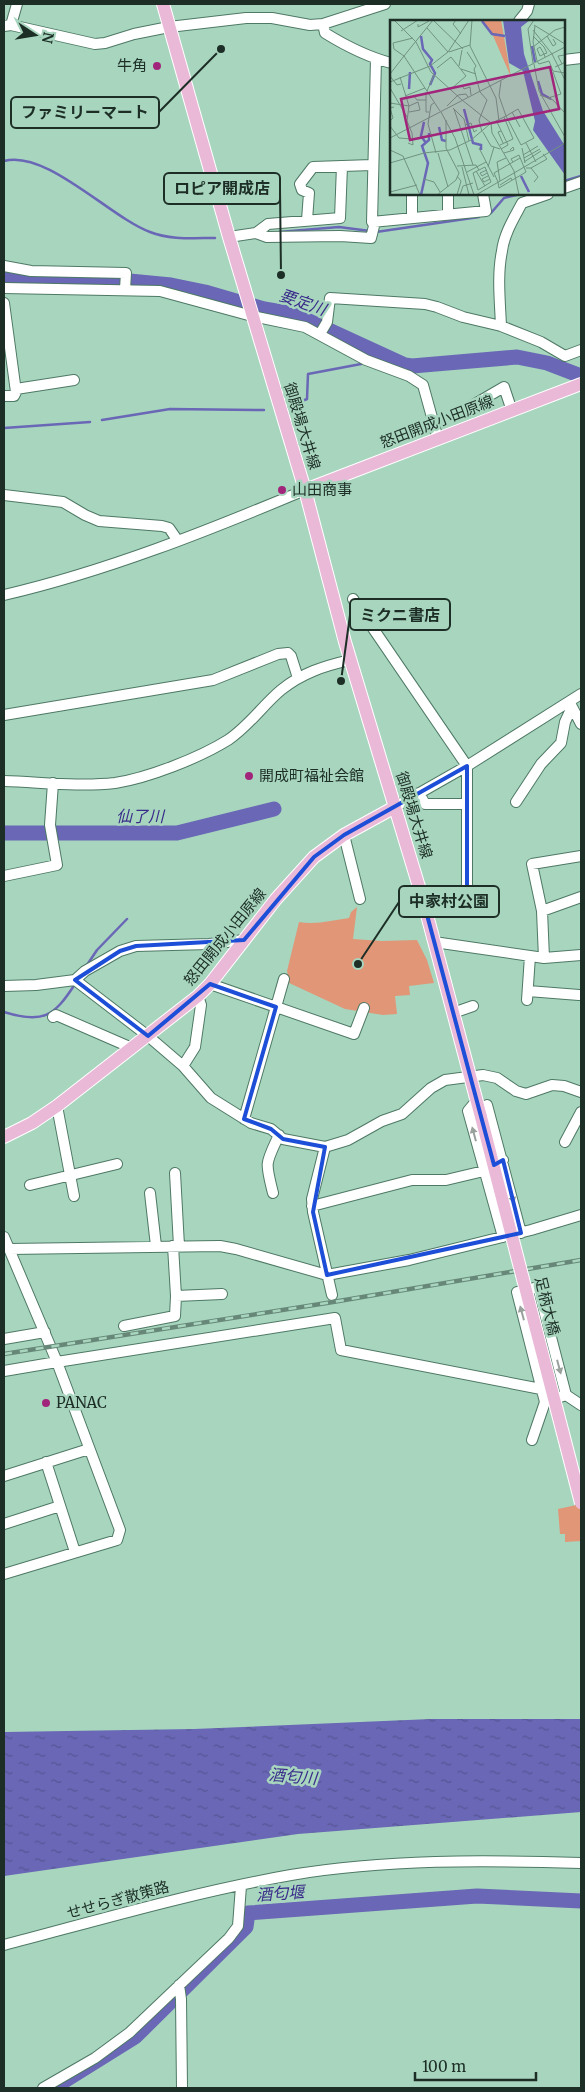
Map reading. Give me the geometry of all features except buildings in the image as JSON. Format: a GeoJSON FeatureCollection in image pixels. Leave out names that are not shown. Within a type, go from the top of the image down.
{"type":"FeatureCollection","features":[{"type":"Feature","properties":{"kind":"main road","name":"御殿場大井線"},"geometry":{"type":"LineString","coordinates":[[162,4],[305,490],[350,660],[423,900],[471,1076],[482,1102],[482,1117]]}},
{"type":"Feature","properties":{"kind":"main road","name":"怒田開成小田原線"},"geometry":{"type":"LineString","coordinates":[[305,490],[581,384]]}},
{"type":"Feature","properties":{"kind":"main road","name":"怒田開成小田原線"},"geometry":{"type":"LineString","coordinates":[[4,1137],[32,1124],[57,1106],[198,996],[210,984],[276,899],[314,858],[344,835],[395,807]]}},
{"type":"Feature","properties":{"kind":"main road","name":"足柄大橋"},"geometry":{"type":"LineString","coordinates":[[482,1117],[581,1503]]}},
{"type":"Feature","properties":{"kind":"street"},"geometry":{"type":"LineString","coordinates":[[17,4],[7,26],[95,44],[169,27],[246,18],[272,18],[310,25],[323,24],[370,6],[385,4]]}},
{"type":"Feature","properties":{"kind":"street"},"geometry":{"type":"LineString","coordinates":[[520,20],[527,11],[529,4]]}},
{"type":"Feature","properties":{"kind":"street"},"geometry":{"type":"LineString","coordinates":[[323,24],[325,33],[341,43],[376,59],[390,63]]}},
{"type":"Feature","properties":{"kind":"street"},"geometry":{"type":"LineString","coordinates":[[565,60],[581,58]]}},
{"type":"Feature","properties":{"kind":"street"},"geometry":{"type":"LineString","coordinates":[[375,222],[372,222],[372,166],[376,59]]}},
{"type":"Feature","properties":{"kind":"street"},"geometry":{"type":"LineString","coordinates":[[229,237],[256,233],[268,224],[340,218],[342,166]]}},
{"type":"Feature","properties":{"kind":"street"},"geometry":{"type":"LineString","coordinates":[[308,220],[309,193],[302,190],[300,184],[313,167],[372,166]]}},
{"type":"Feature","properties":{"kind":"street"},"geometry":{"type":"LineString","coordinates":[[565,188],[581,182]]}},
{"type":"Feature","properties":{"kind":"street"},"geometry":{"type":"LineString","coordinates":[[412,195],[412,218]]}},
{"type":"Feature","properties":{"kind":"street"},"geometry":{"type":"LineString","coordinates":[[448,195],[448,214]]}},
{"type":"Feature","properties":{"kind":"street"},"geometry":{"type":"LineString","coordinates":[[375,222],[486,211],[483,195]]}},
{"type":"Feature","properties":{"kind":"street"},"geometry":{"type":"LineString","coordinates":[[502,326],[499,271],[504,243],[510,224],[522,203],[545,195]]}},
{"type":"Feature","properties":{"kind":"street"},"geometry":{"type":"LineString","coordinates":[[256,233],[267,238],[340,236],[371,238],[375,222]]}},
{"type":"Feature","properties":{"kind":"street"},"geometry":{"type":"LineString","coordinates":[[4,266],[31,271],[126,273],[125,288]]}},
{"type":"Feature","properties":{"kind":"street"},"geometry":{"type":"LineString","coordinates":[[4,288],[125,288],[160,291],[294,324],[323,329],[366,360],[409,376],[423,385],[438,438]]}},
{"type":"Feature","properties":{"kind":"street"},"geometry":{"type":"LineString","coordinates":[[323,329],[330,298],[425,304],[463,317],[502,326],[541,342],[565,356],[581,350]]}},
{"type":"Feature","properties":{"kind":"street"},"geometry":{"type":"LineString","coordinates":[[4,303],[16,389],[14,396],[4,396]]}},
{"type":"Feature","properties":{"kind":"street"},"geometry":{"type":"LineString","coordinates":[[16,389],[74,380]]}},
{"type":"Feature","properties":{"kind":"street"},"geometry":{"type":"LineString","coordinates":[[468,408],[504,387],[512,411]]}},
{"type":"Feature","properties":{"kind":"street"},"geometry":{"type":"LineString","coordinates":[[4,596],[178,541],[305,490]]}},
{"type":"Feature","properties":{"kind":"street"},"geometry":{"type":"LineString","coordinates":[[4,495],[63,502],[85,516],[99,521],[162,526],[169,528],[178,541]]}},
{"type":"Feature","properties":{"kind":"street"},"geometry":{"type":"LineString","coordinates":[[354,599],[467,766],[467,889],[423,900]]}},
{"type":"Feature","properties":{"kind":"street"},"geometry":{"type":"LineString","coordinates":[[4,715],[213,680],[278,654],[288,653],[291,656],[298,678]]}},
{"type":"Feature","properties":{"kind":"street"},"geometry":{"type":"LineString","coordinates":[[4,781],[104,783],[135,780],[200,754],[228,740],[245,727],[280,691],[298,678],[321,667],[350,660]]}},
{"type":"Feature","properties":{"kind":"street"},"geometry":{"type":"LineString","coordinates":[[395,807],[571,704],[581,694]]}},
{"type":"Feature","properties":{"kind":"street"},"geometry":{"type":"LineString","coordinates":[[571,704],[581,724]]}},
{"type":"Feature","properties":{"kind":"street"},"geometry":{"type":"LineString","coordinates":[[516,802],[542,764],[561,742],[571,704]]}},
{"type":"Feature","properties":{"kind":"street"},"geometry":{"type":"LineString","coordinates":[[4,876],[57,865],[50,825],[53,783]]}},
{"type":"Feature","properties":{"kind":"street"},"geometry":{"type":"LineString","coordinates":[[419,793],[425,804],[466,804]]}},
{"type":"Feature","properties":{"kind":"street"},"geometry":{"type":"LineString","coordinates":[[344,835],[360,899]]}},
{"type":"Feature","properties":{"kind":"street"},"geometry":{"type":"LineString","coordinates":[[544,958],[542,911],[532,864],[581,856]]}},
{"type":"Feature","properties":{"kind":"street"},"geometry":{"type":"LineString","coordinates":[[542,911],[581,897]]}},
{"type":"Feature","properties":{"kind":"street"},"geometry":{"type":"LineString","coordinates":[[4,986],[36,985],[75,980],[85,971],[120,951],[136,946],[209,944],[244,940]]}},
{"type":"Feature","properties":{"kind":"street"},"geometry":{"type":"LineString","coordinates":[[434,942],[544,958],[581,955]]}},
{"type":"Feature","properties":{"kind":"street"},"geometry":{"type":"LineString","coordinates":[[530,956],[528,996],[579,995]]}},
{"type":"Feature","properties":{"kind":"street"},"geometry":{"type":"LineString","coordinates":[[244,1119],[284,979]]}},
{"type":"Feature","properties":{"kind":"street"},"geometry":{"type":"LineString","coordinates":[[75,980],[148,1036],[183,1066],[211,1098],[251,1123],[271,1129],[283,1140],[325,1147],[348,1140],[402,1114],[431,1088],[444,1080],[483,1075],[497,1078],[516,1091],[526,1094],[552,1085],[564,1086],[581,1092]]}},
{"type":"Feature","properties":{"kind":"street"},"geometry":{"type":"LineString","coordinates":[[210,984],[354,1034],[364,1008]]}},
{"type":"Feature","properties":{"kind":"street"},"geometry":{"type":"LineString","coordinates":[[183,1066],[195,1047],[201,1005],[198,996]]}},
{"type":"Feature","properties":{"kind":"street"},"geometry":{"type":"LineString","coordinates":[[453,1013],[473,1006]]}},
{"type":"Feature","properties":{"kind":"street"},"geometry":{"type":"LineString","coordinates":[[53,1017],[56,1015],[132,1048]]}},
{"type":"Feature","properties":{"kind":"street"},"geometry":{"type":"LineString","coordinates":[[503,1237],[468,1111],[482,1102],[503,1160],[522,1232]]}},
{"type":"Feature","properties":{"kind":"street"},"geometry":{"type":"LineString","coordinates":[[57,1106],[74,1196]]}},
{"type":"Feature","properties":{"kind":"street"},"geometry":{"type":"LineString","coordinates":[[565,1142],[581,1112]]}},
{"type":"Feature","properties":{"kind":"street"},"geometry":{"type":"LineString","coordinates":[[273,1193],[266,1166],[267,1158],[278,1135]]}},
{"type":"Feature","properties":{"kind":"street"},"geometry":{"type":"LineString","coordinates":[[325,1147],[312,1199],[312,1206],[332,1295]]}},
{"type":"Feature","properties":{"kind":"street"},"geometry":{"type":"LineString","coordinates":[[312,1206],[412,1180],[446,1180],[484,1171],[503,1160]]}},
{"type":"Feature","properties":{"kind":"street"},"geometry":{"type":"LineString","coordinates":[[30,1185],[117,1164]]}},
{"type":"Feature","properties":{"kind":"street"},"geometry":{"type":"LineString","coordinates":[[124,1326],[175,1316],[175,1173]]}},
{"type":"Feature","properties":{"kind":"street"},"geometry":{"type":"LineString","coordinates":[[150,1193],[156,1246]]}},
{"type":"Feature","properties":{"kind":"street"},"geometry":{"type":"LineString","coordinates":[[9,1249],[220,1246],[327,1275],[409,1260],[503,1237],[581,1215]]}},
{"type":"Feature","properties":{"kind":"street"},"geometry":{"type":"LineString","coordinates":[[4,1237],[57,1362],[88,1449],[120,1530],[118,1540],[4,1574]]}},
{"type":"Feature","properties":{"kind":"street"},"geometry":{"type":"LineString","coordinates":[[532,1440],[545,1402],[517,1292],[538,1287],[566,1395],[581,1405]]}},
{"type":"Feature","properties":{"kind":"street"},"geometry":{"type":"LineString","coordinates":[[176,1296],[222,1294]]}},
{"type":"Feature","properties":{"kind":"street"},"geometry":{"type":"LineString","coordinates":[[4,1371],[335,1315],[341,1350],[541,1389]]}},
{"type":"Feature","properties":{"kind":"street"},"geometry":{"type":"LineString","coordinates":[[4,1339],[45,1332]]}},
{"type":"Feature","properties":{"kind":"street"},"geometry":{"type":"LineString","coordinates":[[545,1402],[566,1395]]}},
{"type":"Feature","properties":{"kind":"street"},"geometry":{"type":"LineString","coordinates":[[4,1476],[88,1449]]}},
{"type":"Feature","properties":{"kind":"street"},"geometry":{"type":"LineString","coordinates":[[46,1462],[75,1552]]}},
{"type":"Feature","properties":{"kind":"street"},"geometry":{"type":"LineString","coordinates":[[4,1524],[60,1506]]}},
{"type":"Feature","properties":{"kind":"street","name":"せせらぎ散策路"},"geometry":{"type":"LineString","coordinates":[[4,1945],[157,1905],[308,1873],[430,1862],[515,1860],[581,1863]]}},
{"type":"Feature","properties":{"kind":"street"},"geometry":{"type":"LineString","coordinates":[[43,2088],[95,2058],[129,2033],[229,1938],[238,1926],[241,1886]]}},
{"type":"Feature","properties":{"kind":"street"},"geometry":{"type":"LineString","coordinates":[[179,1985],[181,1999],[182,2088]]}},
{"type":"Feature","properties":{"kind":"highlighted area"},"geometry":{"type":"Polygon","coordinates":[[[467,766],[467,889],[423,900],[494,1165],[503,1160],[521,1233],[327,1275],[313,1212],[325,1147],[283,1139],[271,1129],[244,1119],[276,1007],[210,984],[148,1036],[75,980],[120,951],[136,946],[244,940],[314,857],[344,835],[467,766]]]}},
{"type":"Feature","properties":{"kind":"shaded area"},"geometry":{"type":"Polygon","coordinates":[[[357,907],[353,939],[382,941],[417,940],[427,960],[434,983],[409,986],[410,995],[395,996],[397,1014],[383,1015],[345,1009],[287,982],[289,980],[287,971],[299,922],[318,923],[349,918],[351,912],[357,907]]]}},
{"type":"Feature","properties":{"kind":"shaded area"},"geometry":{"type":"Polygon","coordinates":[[[581,1504],[581,1541],[565,1542],[565,1534],[560,1534],[558,1509],[581,1504]]]}},
{"type":"Feature","properties":{"kind":"water","name":"酒匂川"},"geometry":{"type":"Polygon","coordinates":[[[431,1719],[581,1719],[581,1812],[298,1834],[4,1876],[4,1732],[194,1729],[431,1719]]]}},
{"type":"Feature","properties":{"kind":"waterway"},"geometry":{"type":"LineString","coordinates":[[4,161],[21,160],[39,165],[58,174],[134,224],[158,235],[215,238]]}},
{"type":"Feature","properties":{"kind":"waterway"},"geometry":{"type":"LineString","coordinates":[[565,181],[581,176]]}},
{"type":"Feature","properties":{"kind":"waterway"},"geometry":{"type":"LineString","coordinates":[[487,214],[491,213],[504,198],[516,195]]}},
{"type":"Feature","properties":{"kind":"waterway"},"geometry":{"type":"LineString","coordinates":[[376,232],[479,217]]}},
{"type":"Feature","properties":{"kind":"waterway"},"geometry":{"type":"LineString","coordinates":[[279,232],[339,227],[370,231]]}},
{"type":"Feature","properties":{"kind":"waterway","name":"要定川"},"geometry":{"type":"LineString","coordinates":[[4,275],[35,279],[119,280],[171,285],[205,292],[264,309],[294,314],[405,365],[517,357],[547,363],[581,376]]}},
{"type":"Feature","properties":{"kind":"waterway","name":"要定川"},"geometry":{"type":"LineString","coordinates":[[374,357],[382,353]]}},
{"type":"Feature","properties":{"kind":"waterway"},"geometry":{"type":"LineString","coordinates":[[290,406],[307,399],[308,374],[361,364]]}},
{"type":"Feature","properties":{"kind":"waterway"},"geometry":{"type":"LineString","coordinates":[[102,420],[170,409],[264,410]]}},
{"type":"Feature","properties":{"kind":"waterway"},"geometry":{"type":"LineString","coordinates":[[4,428],[90,422]]}},
{"type":"Feature","properties":{"kind":"waterway","name":"仙了川"},"geometry":{"type":"LineString","coordinates":[[4,833],[177,833],[274,809]]}},
{"type":"Feature","properties":{"kind":"waterway"},"geometry":{"type":"LineString","coordinates":[[87,965],[97,950],[127,919]]}},
{"type":"Feature","properties":{"kind":"waterway"},"geometry":{"type":"LineString","coordinates":[[4,1012],[28,1017],[46,1015],[60,1004],[75,984]]}},
{"type":"Feature","properties":{"kind":"waterway","name":"酒匂堰"},"geometry":{"type":"LineString","coordinates":[[53,2088],[135,2037],[246,1927],[248,1913],[477,1896],[581,1901]]}},
{"type":"Feature","properties":{"kind":"railway"},"geometry":{"type":"LineString","coordinates":[[4,1354],[333,1302],[581,1260]]}},
{"type":"Feature","properties":{"kind":"place","name":"ファミリーマート"},"geometry":{"type":"Point","coordinates":[221,49]}},
{"type":"Feature","properties":{"kind":"place","name":"牛角"},"geometry":{"type":"Point","coordinates":[157,66]}},
{"type":"Feature","properties":{"kind":"place","name":"ロピア開成店"},"geometry":{"type":"Point","coordinates":[281,275]}},
{"type":"Feature","properties":{"kind":"place","name":"山田商事"},"geometry":{"type":"Point","coordinates":[282,490]}},
{"type":"Feature","properties":{"kind":"place","name":"ミクニ書店"},"geometry":{"type":"Point","coordinates":[341,681]}},
{"type":"Feature","properties":{"kind":"place","name":"開成町福祉会館"},"geometry":{"type":"Point","coordinates":[249,776]}},
{"type":"Feature","properties":{"kind":"place","name":"中家村公園"},"geometry":{"type":"Point","coordinates":[358,964]}},
{"type":"Feature","properties":{"kind":"place","name":"PANAC"},"geometry":{"type":"Point","coordinates":[46,1403]}}]}
